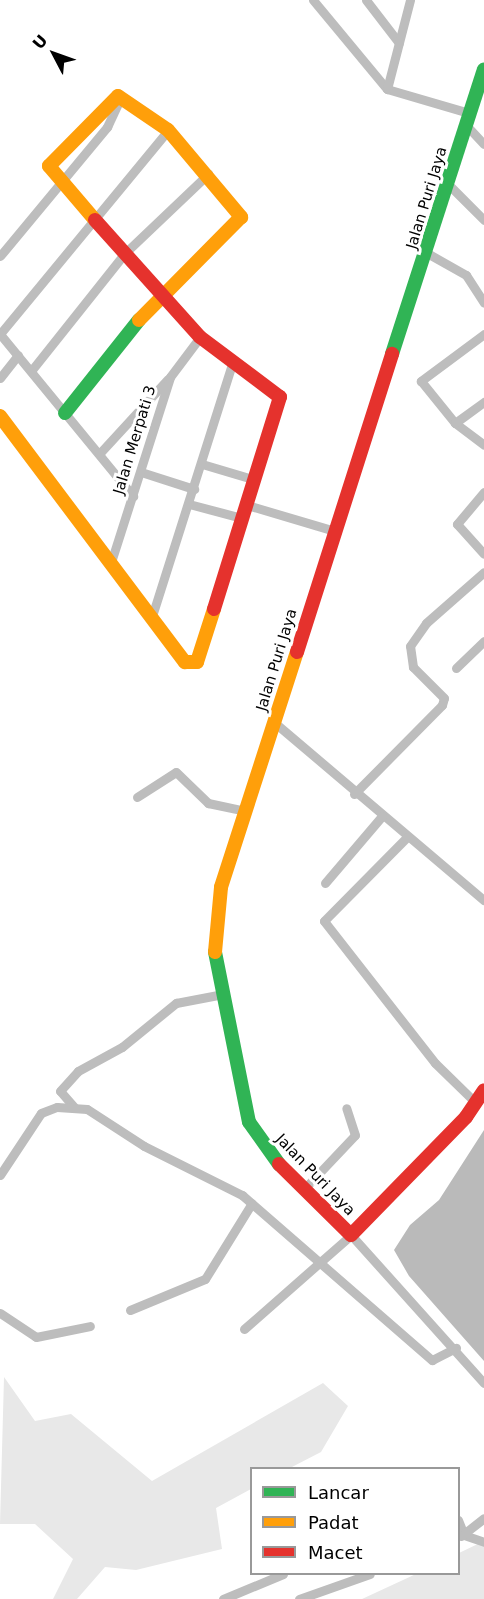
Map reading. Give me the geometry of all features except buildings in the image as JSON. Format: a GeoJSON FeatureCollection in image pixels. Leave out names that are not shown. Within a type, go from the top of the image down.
{"type":"FeatureCollection","features":[{"type":"Feature","properties":{"kind":"street"},"geometry":{"type":"LineString","coordinates":[[313,0],[387,88],[421,102],[454,110],[467,119],[484,144]]}},
{"type":"Feature","properties":{"kind":"street"},"geometry":{"type":"LineString","coordinates":[[366,0],[399,43]]}},
{"type":"Feature","properties":{"kind":"street"},"geometry":{"type":"LineString","coordinates":[[387,88],[410,0]]}},
{"type":"Feature","properties":{"kind":"street","name":"Jalan Puri Jaya"},"geometry":{"type":"LineString","coordinates":[[351,1235],[304,1189],[249,1122],[213,944],[214,913],[335,531],[450,186],[467,119],[484,69]]}},
{"type":"Feature","properties":{"kind":"street"},"geometry":{"type":"LineString","coordinates":[[0,256],[107,127],[121,97]]}},
{"type":"Feature","properties":{"kind":"street"},"geometry":{"type":"LineString","coordinates":[[0,416],[153,613],[185,662],[196,662],[256,480],[280,397],[200,337],[160,293],[125,254],[92,216],[49,163],[113,99],[121,97],[168,130],[208,174],[241,217],[160,293],[65,413]]}},
{"type":"Feature","properties":{"kind":"street"},"geometry":{"type":"LineString","coordinates":[[133,496],[0,334],[92,216],[168,130]]}},
{"type":"Feature","properties":{"kind":"street"},"geometry":{"type":"LineString","coordinates":[[31,371],[125,254],[208,174]]}},
{"type":"Feature","properties":{"kind":"street"},"geometry":{"type":"LineString","coordinates":[[450,186],[484,220]]}},
{"type":"Feature","properties":{"kind":"street"},"geometry":{"type":"LineString","coordinates":[[427,253],[466,274],[484,303]]}},
{"type":"Feature","properties":{"kind":"street"},"geometry":{"type":"LineString","coordinates":[[484,334],[421,381],[455,423],[484,444]]}},
{"type":"Feature","properties":{"kind":"street","name":"Jalan Merpati 3"},"geometry":{"type":"LineString","coordinates":[[112,559],[170,377],[200,337]]}},
{"type":"Feature","properties":{"kind":"street"},"geometry":{"type":"LineString","coordinates":[[0,378],[18,355]]}},
{"type":"Feature","properties":{"kind":"street"},"geometry":{"type":"LineString","coordinates":[[153,613],[233,361]]}},
{"type":"Feature","properties":{"kind":"street"},"geometry":{"type":"LineString","coordinates":[[99,454],[170,377]]}},
{"type":"Feature","properties":{"kind":"street"},"geometry":{"type":"LineString","coordinates":[[455,423],[484,402]]}},
{"type":"Feature","properties":{"kind":"street"},"geometry":{"type":"LineString","coordinates":[[202,464],[256,480]]}},
{"type":"Feature","properties":{"kind":"street"},"geometry":{"type":"LineString","coordinates":[[141,472],[194,489]]}},
{"type":"Feature","properties":{"kind":"street"},"geometry":{"type":"LineString","coordinates":[[484,492],[457,524],[484,554]]}},
{"type":"Feature","properties":{"kind":"street"},"geometry":{"type":"LineString","coordinates":[[189,504],[244,511],[335,531]]}},
{"type":"Feature","properties":{"kind":"street"},"geometry":{"type":"LineString","coordinates":[[354,794],[442,705],[444,698],[413,667],[410,646],[426,623],[484,572]]}},
{"type":"Feature","properties":{"kind":"street"},"geometry":{"type":"LineString","coordinates":[[456,668],[484,641]]}},
{"type":"Feature","properties":{"kind":"street"},"geometry":{"type":"LineString","coordinates":[[275,723],[354,794],[484,900]]}},
{"type":"Feature","properties":{"kind":"street"},"geometry":{"type":"LineString","coordinates":[[137,797],[162,777],[176,772],[208,803],[245,812]]}},
{"type":"Feature","properties":{"kind":"street"},"geometry":{"type":"LineString","coordinates":[[325,883],[382,816]]}},
{"type":"Feature","properties":{"kind":"street"},"geometry":{"type":"LineString","coordinates":[[407,837],[324,921],[470,1109]]}},
{"type":"Feature","properties":{"kind":"street"},"geometry":{"type":"LineString","coordinates":[[74,1107],[60,1091],[78,1071],[122,1047],[176,1003],[223,994]]}},
{"type":"Feature","properties":{"kind":"street"},"geometry":{"type":"LineString","coordinates":[[244,1329],[321,1266],[470,1109],[484,1090]]}},
{"type":"Feature","properties":{"kind":"street"},"geometry":{"type":"LineString","coordinates":[[0,1175],[41,1113],[74,1107],[94,1111],[144,1146],[252,1203],[321,1266],[432,1360],[456,1348]]}},
{"type":"Feature","properties":{"kind":"street"},"geometry":{"type":"LineString","coordinates":[[304,1189],[355,1135],[346,1108]]}},
{"type":"Feature","properties":{"kind":"street"},"geometry":{"type":"LineString","coordinates":[[130,1310],[205,1279],[252,1203]]}},
{"type":"Feature","properties":{"kind":"street"},"geometry":{"type":"LineString","coordinates":[[351,1235],[456,1348],[484,1383]]}},
{"type":"Feature","properties":{"kind":"street"},"geometry":{"type":"LineString","coordinates":[[0,1313],[36,1338],[90,1326]]}},
{"type":"Feature","properties":{"kind":"street"},"geometry":{"type":"LineString","coordinates":[[461,1536],[484,1518]]}},
{"type":"Feature","properties":{"kind":"street"},"geometry":{"type":"LineString","coordinates":[[461,1536],[484,1542]]}},
{"type":"Feature","properties":{"kind":"street"},"geometry":{"type":"LineString","coordinates":[[223,1599],[281,1575]]}},
{"type":"Feature","properties":{"kind":"street"},"geometry":{"type":"LineString","coordinates":[[299,1599],[367,1575]]}},
{"type":"Feature","properties":{"kind":"shaded area"},"geometry":{"type":"Polygon","coordinates":[[[484,1130],[484,1361],[409,1276],[394,1250],[410,1225],[439,1200],[484,1130]]]}},
{"type":"Feature","properties":{"kind":"shaded area"},"geometry":{"type":"Polygon","coordinates":[[[4,1377],[35,1421],[71,1414],[152,1481],[323,1383],[348,1406],[321,1452],[292,1467],[250,1467],[250,1490],[216,1508],[222,1549],[136,1570],[105,1567],[77,1599],[53,1599],[73,1559],[35,1524],[0,1524],[4,1377]]]}},
{"type":"Feature","properties":{"kind":"shaded area"},"geometry":{"type":"Polygon","coordinates":[[[484,1541],[484,1599],[362,1599],[414,1575],[460,1575],[460,1553],[484,1541]]]}},
{"type":"Feature","properties":{"kind":"traffic: fast"},"geometry":{"type":"LineString","coordinates":[[392,354],[484,69]]}},
{"type":"Feature","properties":{"kind":"traffic: fast"},"geometry":{"type":"LineString","coordinates":[[65,413],[139,320]]}},
{"type":"Feature","properties":{"kind":"traffic: fast"},"geometry":{"type":"LineString","coordinates":[[215,952],[249,1122],[279,1164]]}},
{"type":"Feature","properties":{"kind":"traffic: slow"},"geometry":{"type":"LineString","coordinates":[[95,220],[49,166],[118,96],[168,130],[241,217],[139,320]]}},
{"type":"Feature","properties":{"kind":"traffic: slow"},"geometry":{"type":"LineString","coordinates":[[0,416],[185,662],[197,662],[214,609]]}},
{"type":"Feature","properties":{"kind":"traffic: slow"},"geometry":{"type":"LineString","coordinates":[[215,952],[221,887],[297,652]]}},
{"type":"Feature","properties":{"kind":"traffic: jam"},"geometry":{"type":"LineString","coordinates":[[95,220],[200,337],[280,397],[214,609]]}},
{"type":"Feature","properties":{"kind":"traffic: jam"},"geometry":{"type":"LineString","coordinates":[[297,652],[392,354]]}},
{"type":"Feature","properties":{"kind":"traffic: jam"},"geometry":{"type":"LineString","coordinates":[[279,1164],[351,1235],[466,1117],[484,1090]]}}]}
